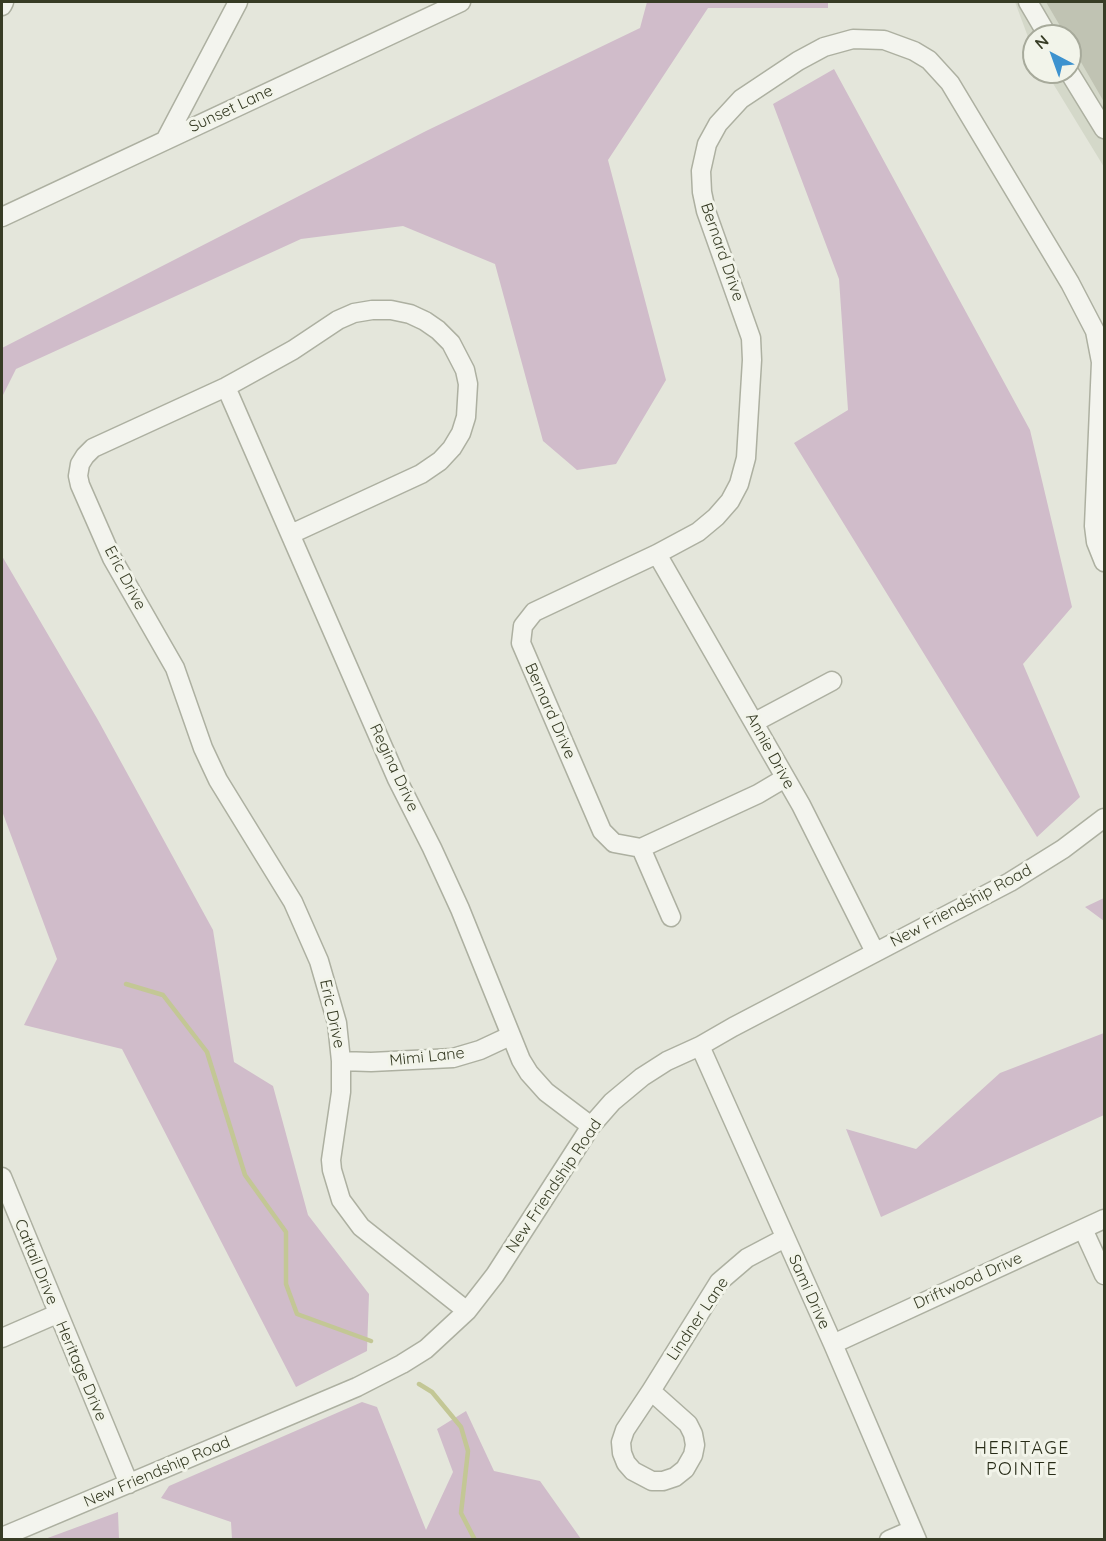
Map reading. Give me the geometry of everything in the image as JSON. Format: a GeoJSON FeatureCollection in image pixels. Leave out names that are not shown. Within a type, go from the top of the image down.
{"type":"FeatureCollection","features":[{"type":"Feature","properties":{"kind":"street"},"geometry":{"type":"LineString","coordinates":[[2,6],[4,2]]}},
{"type":"Feature","properties":{"kind":"street"},"geometry":{"type":"LineString","coordinates":[[166,139],[238,2]]}},
{"type":"Feature","properties":{"kind":"street","name":"Sunset Lane"},"geometry":{"type":"LineString","coordinates":[[2,217],[461,2]]}},
{"type":"Feature","properties":{"kind":"street"},"geometry":{"type":"LineString","coordinates":[[1028,2],[1041,24]]}},
{"type":"Feature","properties":{"kind":"street","name":"Bernard Drive"},"geometry":{"type":"LineString","coordinates":[[641,848],[620,845],[602,831],[523,649],[522,632],[527,619],[534,612],[698,532],[730,501],[739,484],[746,458],[752,360],[751,338],[706,211],[702,192],[702,171],[707,144],[718,124],[732,107],[798,61],[824,47],[843,41],[871,39],[901,45],[914,51],[929,60],[950,83],[1070,283],[1095,331],[1101,362],[1094,526],[1096,542],[1104,562]]}},
{"type":"Feature","properties":{"kind":"street"},"geometry":{"type":"LineString","coordinates":[[1077,84],[1104,129]]}},
{"type":"Feature","properties":{"kind":"street","name":"Eric Drive"},"geometry":{"type":"LineString","coordinates":[[291,534],[421,474],[440,461],[452,448],[461,433],[466,417],[468,384],[459,356],[438,330],[425,321],[410,314],[391,310],[354,313],[338,320],[293,350],[226,387],[93,448],[80,465],[78,476],[116,566],[175,668],[203,748],[218,780],[272,866],[304,926],[332,1000],[341,1061],[341,1092],[332,1170],[341,1200],[361,1227],[467,1311]]}},
{"type":"Feature","properties":{"kind":"street","name":"Regina Drive"},"geometry":{"type":"LineString","coordinates":[[226,387],[397,779],[460,909],[521,1060],[538,1084],[591,1126]]}},
{"type":"Feature","properties":{"kind":"street","name":"Annie Drive"},"geometry":{"type":"LineString","coordinates":[[657,554],[755,723],[875,952]]}},
{"type":"Feature","properties":{"kind":"street"},"geometry":{"type":"LineString","coordinates":[[755,723],[832,681]]}},
{"type":"Feature","properties":{"kind":"street"},"geometry":{"type":"LineString","coordinates":[[671,917],[641,848],[747,799],[785,778]]}},
{"type":"Feature","properties":{"kind":"street","name":"New Friendship Road"},"geometry":{"type":"LineString","coordinates":[[2,1537],[346,1392],[393,1369],[426,1349],[467,1311],[495,1275],[591,1126],[612,1102],[642,1077],[667,1061],[700,1046],[1010,882],[1063,849],[1104,818]]}},
{"type":"Feature","properties":{"kind":"street","name":"Mimi Lane"},"geometry":{"type":"LineString","coordinates":[[341,1061],[371,1062],[453,1058],[480,1050],[510,1036]]}},
{"type":"Feature","properties":{"kind":"street","name":"Sami Drive"},"geometry":{"type":"LineString","coordinates":[[700,1046],[833,1344],[914,1535]]}},
{"type":"Feature","properties":{"kind":"street","name":"Cattail Drive"},"geometry":{"type":"LineString","coordinates":[[2,1177],[57,1314]]}},
{"type":"Feature","properties":{"kind":"street","name":"Driftwood Drive"},"geometry":{"type":"LineString","coordinates":[[833,1344],[1104,1219]]}},
{"type":"Feature","properties":{"kind":"street"},"geometry":{"type":"LineString","coordinates":[[1083,1229],[1104,1275]]}},
{"type":"Feature","properties":{"kind":"street","name":"Lindner Lane"},"geometry":{"type":"LineString","coordinates":[[651,1391],[688,1424],[693,1434],[693,1455],[685,1469],[675,1477],[663,1481],[652,1481],[633,1472],[622,1453],[621,1442],[625,1430],[719,1282],[747,1258],[785,1238]]}},
{"type":"Feature","properties":{"kind":"street","name":"Heritage Drive"},"geometry":{"type":"LineString","coordinates":[[2,1338],[57,1314],[129,1484]]}},
{"type":"Feature","properties":{"kind":"street"},"geometry":{"type":"LineString","coordinates":[[889,1539],[914,1535]]}},
{"type":"Feature","properties":{"kind":"shaded area"},"geometry":{"type":"Polygon","coordinates":[[[647,2],[828,2],[828,8],[708,8],[608,160],[666,380],[616,464],[577,470],[543,441],[495,264],[403,226],[301,239],[16,369],[2,397],[2,348],[426,131],[640,28],[647,2]]]}},
{"type":"Feature","properties":{"kind":"shaded area"},"geometry":{"type":"Polygon","coordinates":[[[1015,2],[1104,2],[1104,167],[1053,84],[1082,84],[1082,24],[1023,24],[1015,2]]]}},
{"type":"Feature","properties":{"kind":"shaded area"},"geometry":{"type":"Polygon","coordinates":[[[834,69],[1030,430],[1072,607],[1023,664],[1080,797],[1037,837],[794,443],[848,410],[839,279],[773,104],[834,69]]]}},
{"type":"Feature","properties":{"kind":"shaded area"},"geometry":{"type":"Polygon","coordinates":[[[2,556],[98,720],[213,930],[234,1062],[273,1086],[308,1215],[369,1294],[367,1351],[296,1387],[122,1049],[24,1025],[57,959],[2,811],[2,556]]]}},
{"type":"Feature","properties":{"kind":"shaded area"},"geometry":{"type":"Polygon","coordinates":[[[1104,898],[1104,921],[1085,907],[1104,898]]]}},
{"type":"Feature","properties":{"kind":"shaded area"},"geometry":{"type":"Polygon","coordinates":[[[1104,1033],[1104,1115],[881,1217],[846,1129],[916,1149],[1000,1073],[1104,1033]]]}},
{"type":"Feature","properties":{"kind":"shaded area"},"geometry":{"type":"Polygon","coordinates":[[[362,1402],[377,1407],[426,1530],[453,1472],[437,1429],[466,1411],[494,1471],[540,1481],[581,1539],[232,1539],[231,1522],[161,1498],[169,1486],[362,1402]]]}},
{"type":"Feature","properties":{"kind":"shaded area"},"geometry":{"type":"Polygon","coordinates":[[[118,1512],[119,1539],[45,1539],[118,1512]]]}},
{"type":"Feature","properties":{"kind":"building"},"geometry":{"type":"Polygon","coordinates":[[[1046,2],[1104,2],[1104,102],[1082,64],[1082,24],[1059,24],[1046,2]]]}},
{"type":"Feature","properties":{"kind":"waterway"},"geometry":{"type":"LineString","coordinates":[[126,984],[163,995],[207,1052],[245,1175],[286,1232],[286,1284],[297,1314],[371,1341]]}},
{"type":"Feature","properties":{"kind":"waterway"},"geometry":{"type":"LineString","coordinates":[[419,1384],[432,1392],[461,1427],[468,1451],[461,1513],[475,1540]]}},
{"type":"Feature","properties":{"kind":"district","name":"HERITAGE POINTE"},"geometry":{"type":"Point","coordinates":[1022,1459]}}]}
